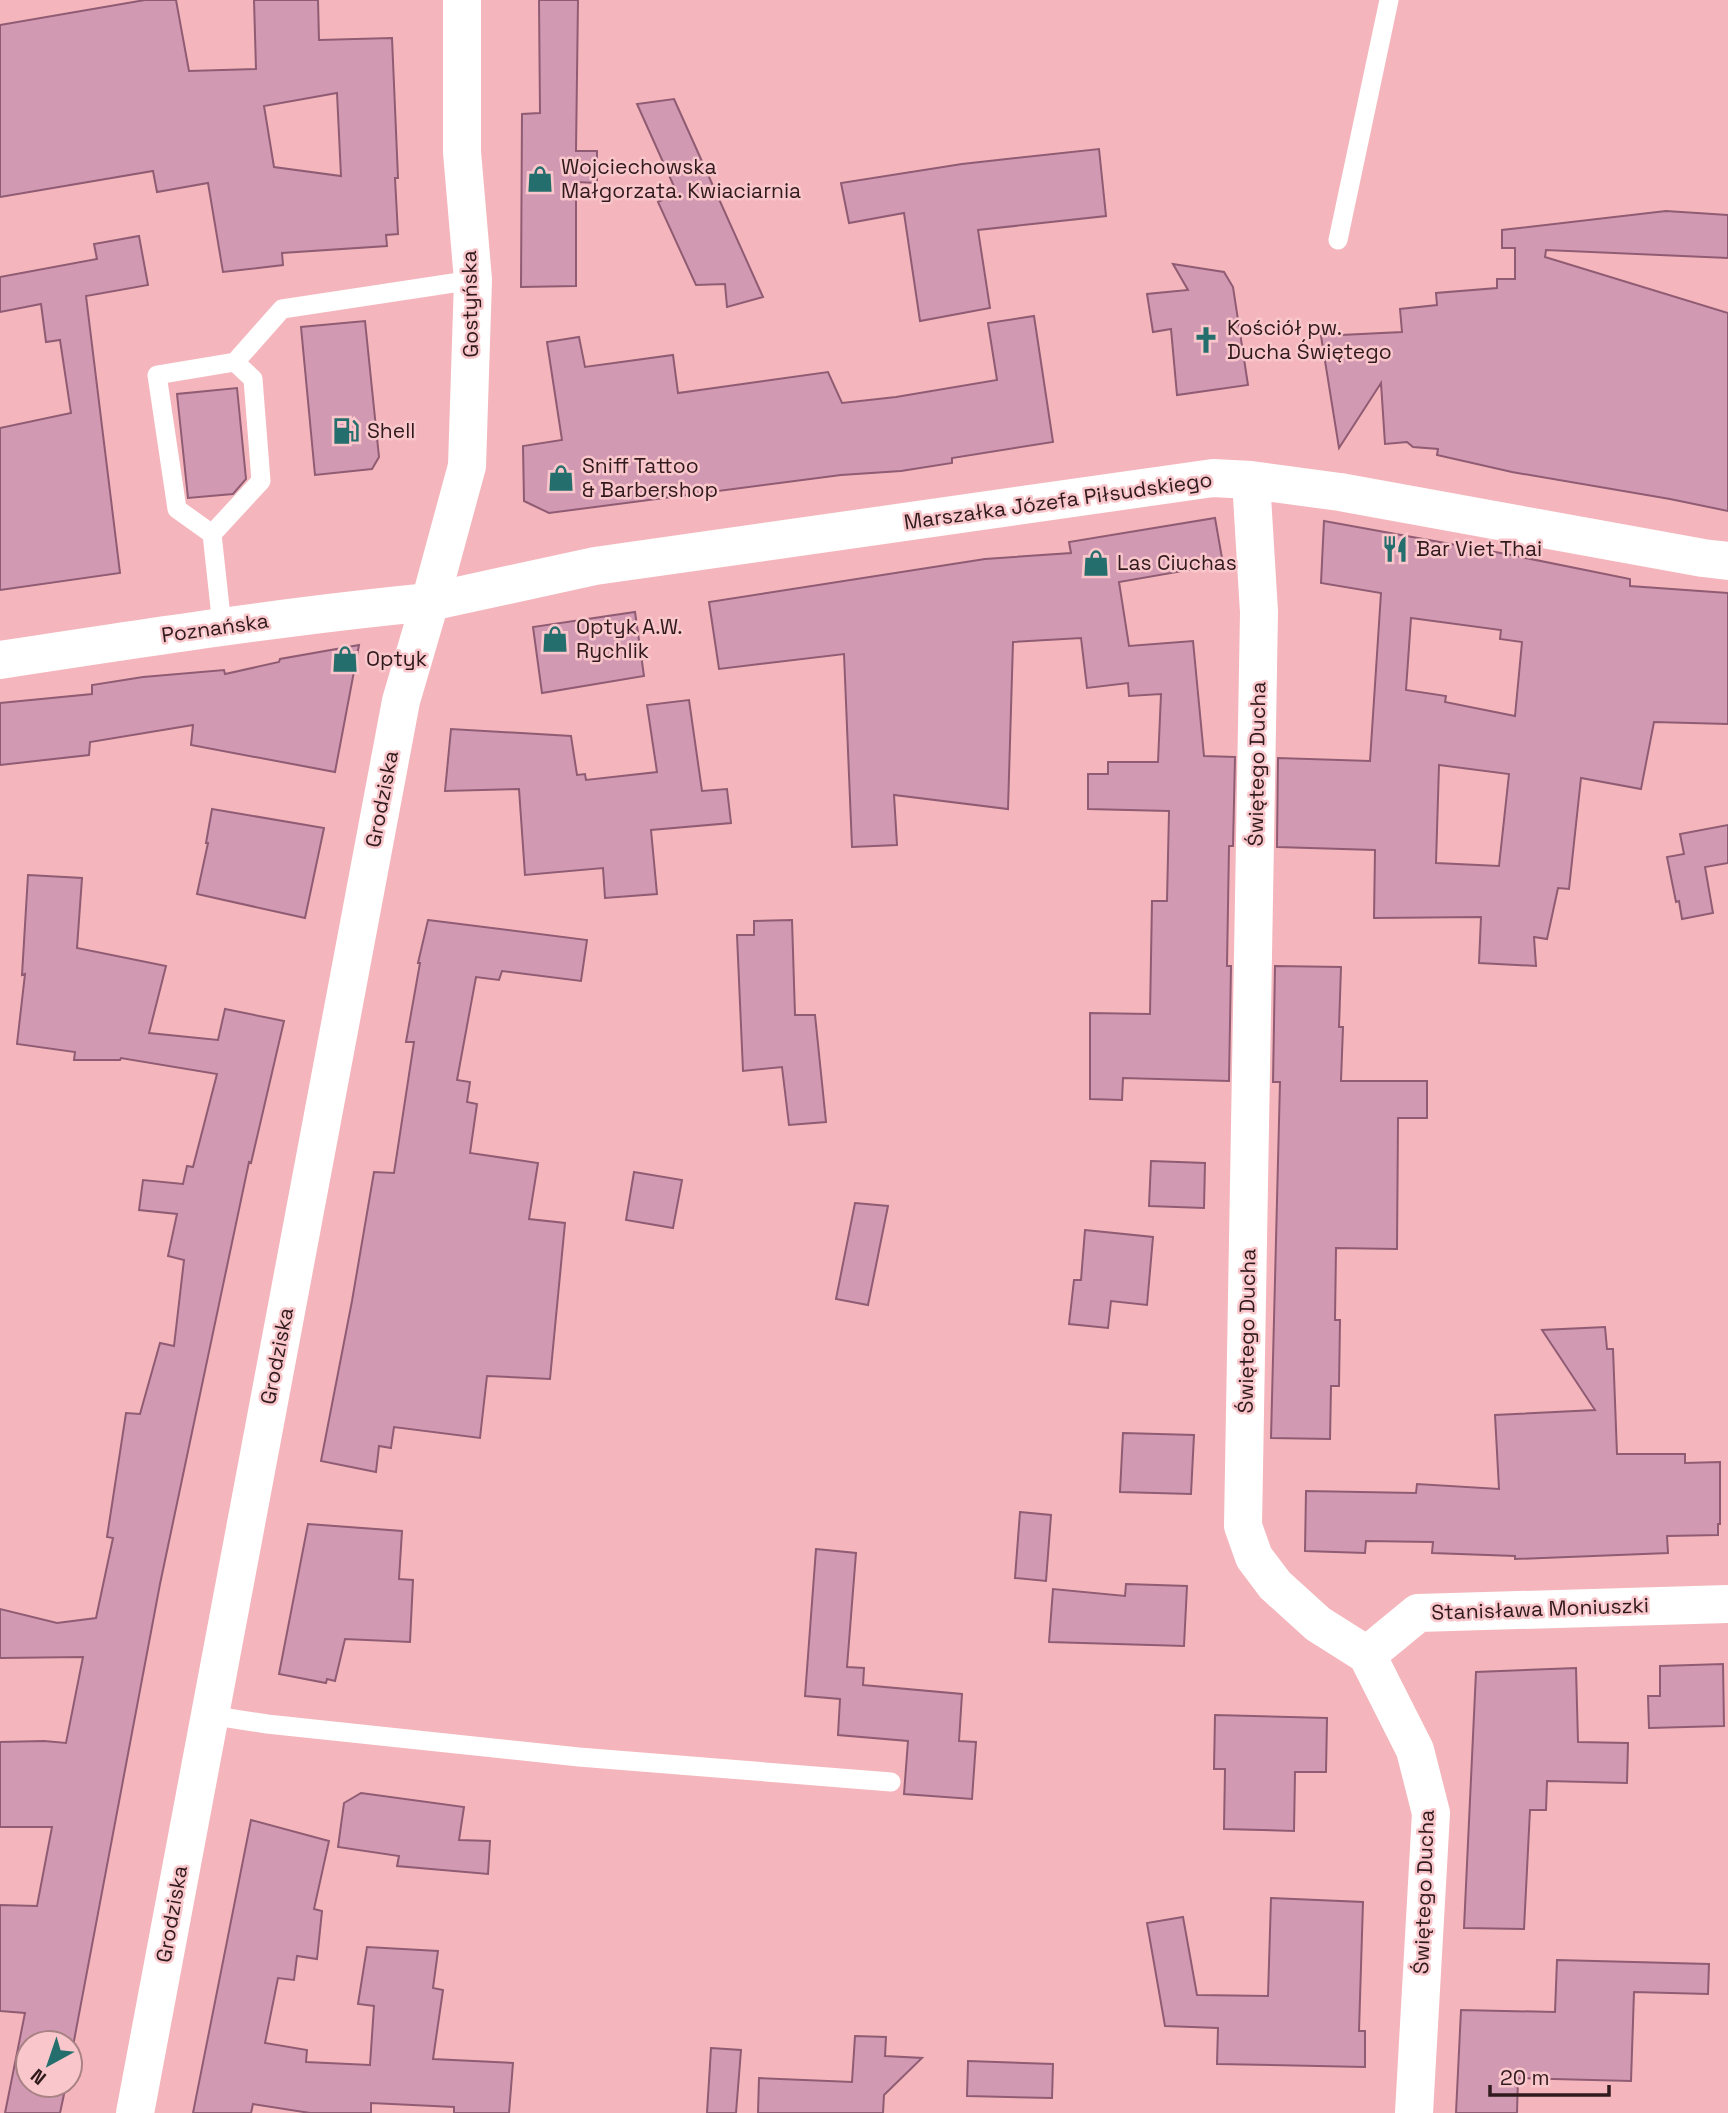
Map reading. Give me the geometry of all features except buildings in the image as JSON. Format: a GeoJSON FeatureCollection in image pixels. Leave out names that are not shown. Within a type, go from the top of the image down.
{"type":"FeatureCollection","features":[{"type":"Feature","properties":{"kind":"street","name":"Gostyńska"},"geometry":{"type":"LineString","coordinates":[[430,602],[467,466],[473,280],[462,152],[462,0]]}},
{"type":"Feature","properties":{"kind":"street","name":"Marszałka Józefa Piłsudskiego"},"geometry":{"type":"LineString","coordinates":[[430,602],[595,566],[1213,478],[1251,480],[1340,492],[1728,561]]}},
{"type":"Feature","properties":{"kind":"street","name":"Świętego Ducha"},"geometry":{"type":"LineString","coordinates":[[1251,480],[1259,612],[1243,1526],[1254,1557],[1275,1586],[1318,1624],[1367,1655],[1415,1750],[1431,1813],[1414,2113]]}},
{"type":"Feature","properties":{"kind":"street","name":"Poznańska"},"geometry":{"type":"LineString","coordinates":[[0,660],[222,626],[430,602]]}},
{"type":"Feature","properties":{"kind":"street","name":"Grodziska"},"geometry":{"type":"LineString","coordinates":[[135,2113],[401,701],[430,602]]}},
{"type":"Feature","properties":{"kind":"street","name":"Stanisława Moniuszki"},"geometry":{"type":"LineString","coordinates":[[1367,1655],[1418,1613],[1728,1604]]}},
{"type":"Feature","properties":{"kind":"lane"},"geometry":{"type":"LineString","coordinates":[[1338,240],[1389,0]]}},
{"type":"Feature","properties":{"kind":"lane"},"geometry":{"type":"LineString","coordinates":[[222,626],[212,534],[177,509],[157,375],[235,362],[282,309],[473,280]]}},
{"type":"Feature","properties":{"kind":"lane"},"geometry":{"type":"LineString","coordinates":[[212,534],[261,481],[253,379],[235,362]]}},
{"type":"Feature","properties":{"kind":"lane"},"geometry":{"type":"LineString","coordinates":[[209,1715],[267,1724],[579,1757],[891,1782]]}},
{"type":"Feature","properties":{"kind":"place","name":"Wojciechowska Małgorzata. Kwiaciarnia"},"geometry":{"type":"Point","coordinates":[540,179]}},
{"type":"Feature","properties":{"kind":"place","name":"Kościół pw. Ducha Świętego"},"geometry":{"type":"Point","coordinates":[1206,340]}},
{"type":"Feature","properties":{"kind":"place","name":"Shell"},"geometry":{"type":"Point","coordinates":[346,431]}},
{"type":"Feature","properties":{"kind":"place","name":"Sniff Tattoo & Barbershop"},"geometry":{"type":"Point","coordinates":[561,478]}},
{"type":"Feature","properties":{"kind":"place","name":"Bar Viet Thai"},"geometry":{"type":"Point","coordinates":[1395,549]}},
{"type":"Feature","properties":{"kind":"place","name":"Las Ciuchas"},"geometry":{"type":"Point","coordinates":[1096,563]}},
{"type":"Feature","properties":{"kind":"place","name":"Optyk A.W. Rychlik"},"geometry":{"type":"Point","coordinates":[555,639]}},
{"type":"Feature","properties":{"kind":"place","name":"Optyk"},"geometry":{"type":"Point","coordinates":[345,659]}}]}
